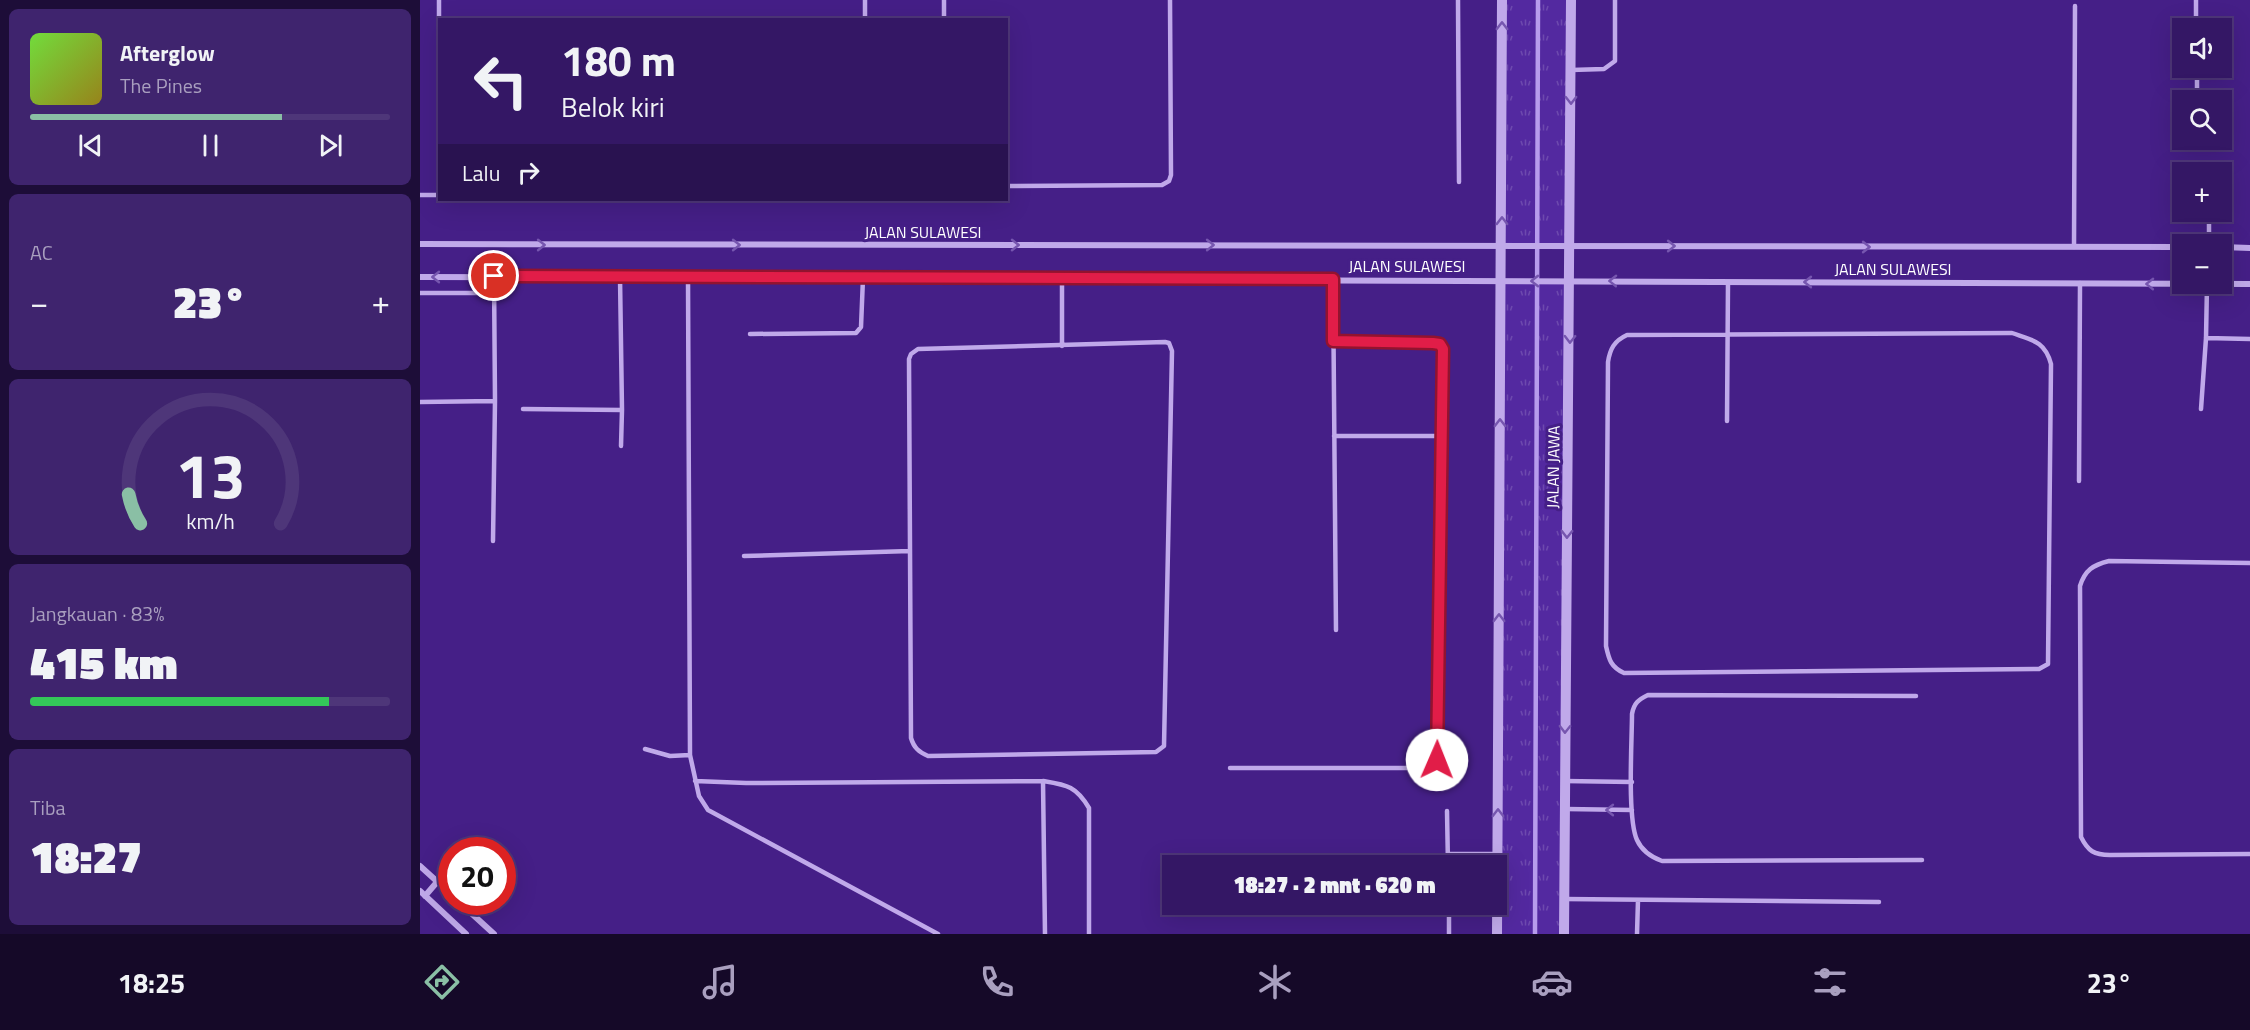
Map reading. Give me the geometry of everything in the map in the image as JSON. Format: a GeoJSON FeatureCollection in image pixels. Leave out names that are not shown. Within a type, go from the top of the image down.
{"type":"FeatureCollection","features":[{"type":"Feature","properties":{"kind":"street"},"geometry":{"type":"LineString","coordinates":[[1497,934],[1502,0]]}},
{"type":"Feature","properties":{"kind":"street","name":"JALAN JAWA"},"geometry":{"type":"LineString","coordinates":[[1564,934],[1571,246],[1571,0]]}},
{"type":"Feature","properties":{"kind":"street","name":"JALAN SULAWESI"},"geometry":{"type":"LineString","coordinates":[[420,244],[2172,247]]}},
{"type":"Feature","properties":{"kind":"street"},"geometry":{"type":"LineString","coordinates":[[2232,248],[2250,248]]}},
{"type":"Feature","properties":{"kind":"street","name":"JALAN SULAWESI"},"geometry":{"type":"LineString","coordinates":[[420,277],[1333,279],[2172,284]]}},
{"type":"Feature","properties":{"kind":"street","name":"JALAN SULAWESI"},"geometry":{"type":"LineString","coordinates":[[2232,284],[2250,284]]}},
{"type":"Feature","properties":{"kind":"street"},"geometry":{"type":"LineString","coordinates":[[420,866],[437,882],[423,893],[466,934]]}},
{"type":"Feature","properties":{"kind":"street"},"geometry":{"type":"LineString","coordinates":[[473,915],[494,934]]}},
{"type":"Feature","properties":{"kind":"lane"},"geometry":{"type":"LineString","coordinates":[[439,0],[439,18]]}},
{"type":"Feature","properties":{"kind":"lane"},"geometry":{"type":"LineString","coordinates":[[865,0],[865,18]]}},
{"type":"Feature","properties":{"kind":"lane"},"geometry":{"type":"LineString","coordinates":[[944,0],[944,18]]}},
{"type":"Feature","properties":{"kind":"lane"},"geometry":{"type":"LineString","coordinates":[[1008,186],[1162,185],[1169,181],[1171,175],[1170,0]]}},
{"type":"Feature","properties":{"kind":"lane"},"geometry":{"type":"LineString","coordinates":[[1458,0],[1459,182]]}},
{"type":"Feature","properties":{"kind":"lane"},"geometry":{"type":"LineString","coordinates":[[1571,70],[1604,69],[1615,61],[1615,0]]}},
{"type":"Feature","properties":{"kind":"lane"},"geometry":{"type":"LineString","coordinates":[[2196,0],[2196,18]]}},
{"type":"Feature","properties":{"kind":"lane"},"geometry":{"type":"LineString","coordinates":[[2074,247],[2075,6]]}},
{"type":"Feature","properties":{"kind":"lane"},"geometry":{"type":"LineString","coordinates":[[420,195],[438,195]]}},
{"type":"Feature","properties":{"kind":"lane"},"geometry":{"type":"LineString","coordinates":[[492,540],[495,401],[494,276]]}},
{"type":"Feature","properties":{"kind":"lane"},"geometry":{"type":"LineString","coordinates":[[620,277],[621,446]]}},
{"type":"Feature","properties":{"kind":"lane"},"geometry":{"type":"LineString","coordinates":[[688,277],[690,755],[699,796],[708,810],[938,934]]}},
{"type":"Feature","properties":{"kind":"lane"},"geometry":{"type":"LineString","coordinates":[[750,334],[856,333],[861,327],[863,278]]}},
{"type":"Feature","properties":{"kind":"lane"},"geometry":{"type":"LineString","coordinates":[[1062,279],[1062,346]]}},
{"type":"Feature","properties":{"kind":"lane"},"geometry":{"type":"LineString","coordinates":[[1333,279],[1336,630]]}},
{"type":"Feature","properties":{"kind":"lane"},"geometry":{"type":"LineString","coordinates":[[1727,421],[1728,282]]}},
{"type":"Feature","properties":{"kind":"lane"},"geometry":{"type":"LineString","coordinates":[[2079,481],[2080,283]]}},
{"type":"Feature","properties":{"kind":"lane"},"geometry":{"type":"LineString","coordinates":[[420,293],[494,293]]}},
{"type":"Feature","properties":{"kind":"lane"},"geometry":{"type":"LineString","coordinates":[[2201,409],[2207,294]]}},
{"type":"Feature","properties":{"kind":"lane"},"geometry":{"type":"LineString","coordinates":[[2012,333],[2041,344],[2048,352],[2051,364],[2048,664],[2039,669],[1624,673],[1616,669],[1609,661],[1606,646],[1609,354],[1613,344],[1627,335],[1729,335],[2012,333]]}},
{"type":"Feature","properties":{"kind":"lane"},"geometry":{"type":"LineString","coordinates":[[2206,338],[2250,339]]}},
{"type":"Feature","properties":{"kind":"lane"},"geometry":{"type":"LineString","coordinates":[[1230,768],[1427,768],[1434,765],[1437,760],[1443,349],[1440,344],[1333,341]]}},
{"type":"Feature","properties":{"kind":"lane"},"geometry":{"type":"LineString","coordinates":[[1165,342],[1172,347],[1164,746],[1156,752],[928,756],[914,747],[911,738],[909,359],[911,354],[918,349],[1062,346],[1165,342]]}},
{"type":"Feature","properties":{"kind":"lane"},"geometry":{"type":"LineString","coordinates":[[420,402],[495,401]]}},
{"type":"Feature","properties":{"kind":"lane"},"geometry":{"type":"LineString","coordinates":[[523,409],[622,410]]}},
{"type":"Feature","properties":{"kind":"lane"},"geometry":{"type":"LineString","coordinates":[[1334,436],[1442,436]]}},
{"type":"Feature","properties":{"kind":"lane"},"geometry":{"type":"LineString","coordinates":[[744,556],[910,551]]}},
{"type":"Feature","properties":{"kind":"lane"},"geometry":{"type":"LineString","coordinates":[[2250,563],[2109,561],[2094,565],[2089,569],[2084,574],[2080,586],[2081,837],[2087,849],[2096,855],[2250,854]]}},
{"type":"Feature","properties":{"kind":"lane"},"geometry":{"type":"LineString","coordinates":[[1916,696],[1648,695],[1638,700],[1632,714],[1632,810],[1636,839],[1645,850],[1662,861],[1922,860]]}},
{"type":"Feature","properties":{"kind":"lane"},"geometry":{"type":"LineString","coordinates":[[645,749],[670,756],[690,755]]}},
{"type":"Feature","properties":{"kind":"lane"},"geometry":{"type":"LineString","coordinates":[[695,781],[746,783],[1043,781],[1069,786],[1082,795],[1089,808],[1089,934]]}},
{"type":"Feature","properties":{"kind":"lane"},"geometry":{"type":"LineString","coordinates":[[1043,781],[1045,934]]}},
{"type":"Feature","properties":{"kind":"lane"},"geometry":{"type":"LineString","coordinates":[[1564,781],[1632,782]]}},
{"type":"Feature","properties":{"kind":"lane"},"geometry":{"type":"LineString","coordinates":[[1564,809],[1632,810]]}},
{"type":"Feature","properties":{"kind":"lane"},"geometry":{"type":"LineString","coordinates":[[1447,811],[1448,854],[1498,854]]}},
{"type":"Feature","properties":{"kind":"lane"},"geometry":{"type":"LineString","coordinates":[[1564,899],[1879,902]]}},
{"type":"Feature","properties":{"kind":"lane"},"geometry":{"type":"LineString","coordinates":[[1637,934],[1638,900]]}},
{"type":"Feature","properties":{"kind":"lane"},"geometry":{"type":"LineString","coordinates":[[1449,915],[1449,934]]}},
{"type":"Feature","properties":{"kind":"green space"},"geometry":{"type":"Polygon","coordinates":[[[1502,0],[1571,0],[1571,246],[1502,246],[1502,0]]]}},
{"type":"Feature","properties":{"kind":"green space"},"geometry":{"type":"Polygon","coordinates":[[[1501,280],[1571,281],[1565,934],[1498,934],[1498,915],[1507,915],[1507,855],[1498,855],[1501,280]]]}},
{"type":"Feature","properties":{"kind":"waterway"},"geometry":{"type":"LineString","coordinates":[[1535,934],[1538,0]]}},
{"type":"Feature","properties":{"kind":"route"},"geometry":{"type":"LineString","coordinates":[[494,276],[1333,279],[1333,341],[1433,343],[1440,344],[1443,349],[1437,760]]}}]}
